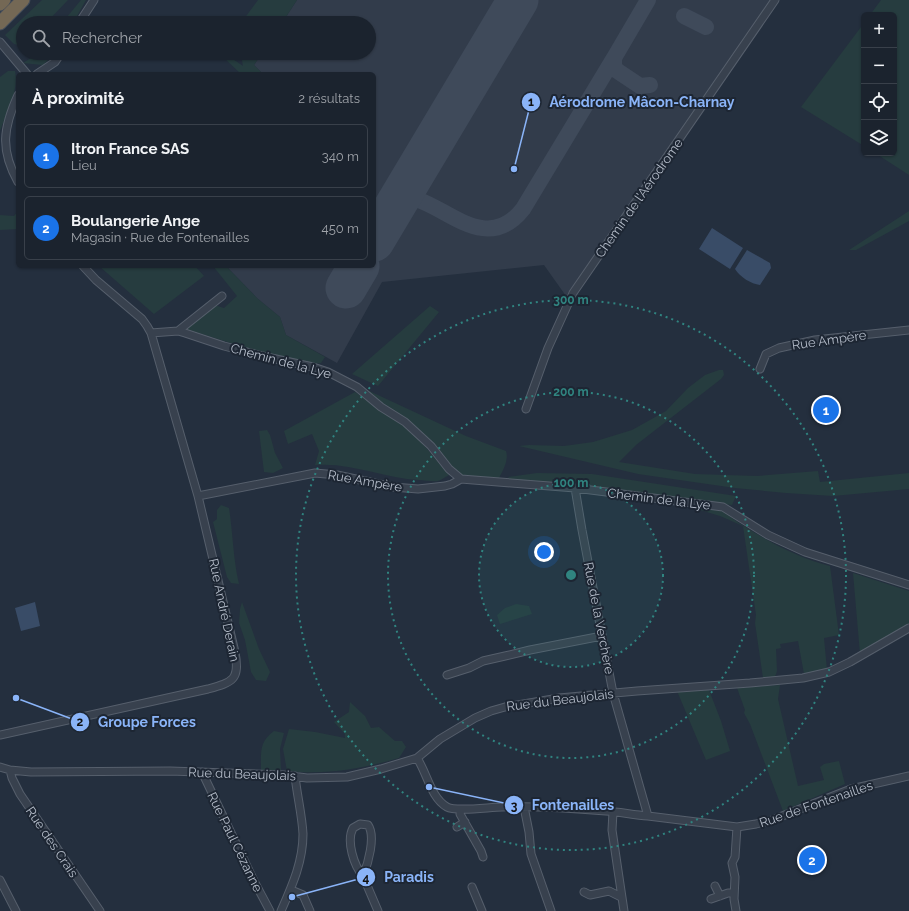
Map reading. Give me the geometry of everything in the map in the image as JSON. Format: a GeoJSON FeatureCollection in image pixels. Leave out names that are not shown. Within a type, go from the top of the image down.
{"type":"FeatureCollection","features":[{"type":"Feature","properties":{"kind":"highway"},"geometry":{"type":"LineString","coordinates":[[0,4],[4,0]]}},
{"type":"Feature","properties":{"kind":"highway"},"geometry":{"type":"LineString","coordinates":[[0,23],[23,0]]}},
{"type":"Feature","properties":{"kind":"street"},"geometry":{"type":"LineString","coordinates":[[84,16],[94,0]]}},
{"type":"Feature","properties":{"kind":"street","name":"Chemin de l'Aérodrome"},"geometry":{"type":"LineString","coordinates":[[526,409],[548,348],[573,293],[775,0]]}},
{"type":"Feature","properties":{"kind":"street"},"geometry":{"type":"LineString","coordinates":[[2,44],[25,72]]}},
{"type":"Feature","properties":{"kind":"street"},"geometry":{"type":"LineString","coordinates":[[39,72],[56,60]]}},
{"type":"Feature","properties":{"kind":"street"},"geometry":{"type":"LineString","coordinates":[[16,100],[4,133],[2,146],[6,159],[16,178]]}},
{"type":"Feature","properties":{"kind":"street"},"geometry":{"type":"LineString","coordinates":[[85,268],[96,280],[142,319],[151,333]]}},
{"type":"Feature","properties":{"kind":"street"},"geometry":{"type":"LineString","coordinates":[[178,331],[222,296]]}},
{"type":"Feature","properties":{"kind":"street","name":"Rue Ampère"},"geometry":{"type":"LineString","coordinates":[[760,369],[766,354],[779,348],[815,340],[909,330]]}},
{"type":"Feature","properties":{"kind":"street","name":"Chemin de la Lye"},"geometry":{"type":"LineString","coordinates":[[151,333],[178,331],[224,346],[313,367],[339,377],[357,387],[404,422],[431,446],[449,469],[461,479],[575,488],[723,507],[768,534],[805,552],[909,586]]}},
{"type":"Feature","properties":{"kind":"street","name":"Rue André Derain"},"geometry":{"type":"LineString","coordinates":[[0,735],[220,686],[234,677],[237,673],[235,652],[198,496],[151,333]]}},
{"type":"Feature","properties":{"kind":"street","name":"Rue Ampère"},"geometry":{"type":"LineString","coordinates":[[198,496],[315,473],[337,475],[393,488],[418,489],[445,486],[461,479]]}},
{"type":"Feature","properties":{"kind":"street","name":"Rue de la Verchère"},"geometry":{"type":"LineString","coordinates":[[575,488],[613,693],[648,816]]}},
{"type":"Feature","properties":{"kind":"street","name":"Rue du Beaujolais"},"geometry":{"type":"LineString","coordinates":[[0,767],[10,770],[53,772],[202,772],[295,776],[307,778],[347,777],[417,758],[440,740],[474,718],[491,711],[518,704],[613,693],[803,678],[829,672],[850,662],[909,628]]}},
{"type":"Feature","properties":{"kind":"street"},"geometry":{"type":"LineString","coordinates":[[447,675],[470,668],[483,661],[602,636]]}},
{"type":"Feature","properties":{"kind":"street","name":"Rue de Fontenailles"},"geometry":{"type":"LineString","coordinates":[[417,758],[438,799],[450,808],[461,809],[524,806],[562,808],[607,811],[737,827],[772,820],[851,789],[909,776]]}},
{"type":"Feature","properties":{"kind":"street","name":"Rue des Crais"},"geometry":{"type":"LineString","coordinates":[[10,770],[14,784],[27,806],[100,911]]}},
{"type":"Feature","properties":{"kind":"street","name":"Rue Paul Cézanne"},"geometry":{"type":"LineString","coordinates":[[202,772],[270,911]]}},
{"type":"Feature","properties":{"kind":"street"},"geometry":{"type":"LineString","coordinates":[[281,911],[291,890],[300,860],[303,836],[295,776]]}},
{"type":"Feature","properties":{"kind":"street"},"geometry":{"type":"LineString","coordinates":[[524,806],[531,854],[551,911]]}},
{"type":"Feature","properties":{"kind":"street"},"geometry":{"type":"LineString","coordinates":[[461,809],[460,814],[482,851],[483,857]]}},
{"type":"Feature","properties":{"kind":"street"},"geometry":{"type":"LineString","coordinates":[[613,812],[612,830],[624,911]]}},
{"type":"Feature","properties":{"kind":"street"},"geometry":{"type":"LineString","coordinates":[[457,827],[465,822]]}},
{"type":"Feature","properties":{"kind":"street"},"geometry":{"type":"LineString","coordinates":[[363,876],[372,842],[372,835],[371,829],[368,825],[360,824],[353,828],[350,838],[355,865],[363,876],[378,911]]}},
{"type":"Feature","properties":{"kind":"street"},"geometry":{"type":"LineString","coordinates":[[736,911],[734,893],[735,877],[732,863],[735,857],[737,827]]}},
{"type":"Feature","properties":{"kind":"street"},"geometry":{"type":"LineString","coordinates":[[0,880],[16,911]]}},
{"type":"Feature","properties":{"kind":"street"},"geometry":{"type":"LineString","coordinates":[[715,886],[720,896]]}},
{"type":"Feature","properties":{"kind":"street"},"geometry":{"type":"LineString","coordinates":[[472,887],[482,911]]}},
{"type":"Feature","properties":{"kind":"street"},"geometry":{"type":"LineString","coordinates":[[291,890],[303,895],[310,911]]}},
{"type":"Feature","properties":{"kind":"street"},"geometry":{"type":"LineString","coordinates":[[584,892],[590,895],[610,891],[621,897]]}},
{"type":"Feature","properties":{"kind":"street"},"geometry":{"type":"LineString","coordinates":[[711,899],[734,893]]}},
{"type":"Feature","properties":{"kind":"shaded area"},"geometry":{"type":"Polygon","coordinates":[[[297,0],[771,0],[566,296],[544,265],[382,282],[337,363],[286,335],[280,317],[258,299],[228,268],[376,268],[376,72],[261,72],[254,65],[257,60],[376,60],[376,16],[287,16],[297,0]]]}},
{"type":"Feature","properties":{"kind":"green space"},"geometry":{"type":"Polygon","coordinates":[[[42,0],[68,0],[53,16],[25,16],[42,0]]]}},
{"type":"Feature","properties":{"kind":"green space"},"geometry":{"type":"Polygon","coordinates":[[[81,0],[86,0],[77,16],[68,16],[81,0]]]}},
{"type":"Feature","properties":{"kind":"green space"},"geometry":{"type":"Polygon","coordinates":[[[258,0],[297,0],[287,16],[246,16],[258,0]]]}},
{"type":"Feature","properties":{"kind":"green space"},"geometry":{"type":"Polygon","coordinates":[[[881,0],[909,0],[909,175],[880,156],[897,156],[897,12],[872,12],[881,0]]]}},
{"type":"Feature","properties":{"kind":"green space"},"geometry":{"type":"Polygon","coordinates":[[[16,25],[16,44],[5,35],[16,25]]]}},
{"type":"Feature","properties":{"kind":"green space"},"geometry":{"type":"Polygon","coordinates":[[[861,27],[861,144],[801,107],[861,27]]]}},
{"type":"Feature","properties":{"kind":"green space"},"geometry":{"type":"Polygon","coordinates":[[[28,60],[48,60],[43,65],[23,63],[28,60]]]}},
{"type":"Feature","properties":{"kind":"green space"},"geometry":{"type":"Polygon","coordinates":[[[226,60],[234,60],[243,66],[242,60],[257,60],[254,65],[261,72],[239,72],[226,60]]]}},
{"type":"Feature","properties":{"kind":"green space"},"geometry":{"type":"Polygon","coordinates":[[[8,71],[15,71],[15,87],[12,102],[0,131],[0,77],[8,71]]]}},
{"type":"Feature","properties":{"kind":"green space"},"geometry":{"type":"Polygon","coordinates":[[[909,211],[909,221],[856,250],[849,250],[909,211]]]}},
{"type":"Feature","properties":{"kind":"green space"},"geometry":{"type":"Polygon","coordinates":[[[16,214],[16,229],[0,230],[0,215],[14,216],[16,214]]]}},
{"type":"Feature","properties":{"kind":"green space"},"geometry":{"type":"Polygon","coordinates":[[[101,268],[197,268],[204,276],[154,314],[101,268]]]}},
{"type":"Feature","properties":{"kind":"green space"},"geometry":{"type":"Polygon","coordinates":[[[215,268],[228,268],[258,299],[280,317],[286,335],[325,357],[321,363],[313,364],[256,351],[186,329],[214,305],[224,308],[237,296],[215,268]]]}},
{"type":"Feature","properties":{"kind":"green space"},"geometry":{"type":"Polygon","coordinates":[[[430,306],[439,312],[378,386],[352,374],[430,306]]]}},
{"type":"Feature","properties":{"kind":"green space"},"geometry":{"type":"Polygon","coordinates":[[[723,370],[724,375],[721,379],[636,445],[619,462],[695,474],[757,476],[818,471],[820,482],[909,473],[909,489],[833,496],[735,488],[638,474],[519,446],[564,446],[593,442],[632,430],[666,411],[688,388],[705,375],[723,370]]]}},
{"type":"Feature","properties":{"kind":"green space"},"geometry":{"type":"Polygon","coordinates":[[[365,389],[466,436],[506,451],[506,461],[499,478],[461,475],[454,470],[424,435],[384,406],[365,389]]]}},
{"type":"Feature","properties":{"kind":"green space"},"geometry":{"type":"Polygon","coordinates":[[[355,392],[394,418],[417,437],[449,475],[438,481],[431,481],[406,479],[342,466],[315,465],[319,451],[312,434],[288,444],[284,431],[355,392]]]}},
{"type":"Feature","properties":{"kind":"green space"},"geometry":{"type":"Polygon","coordinates":[[[267,430],[275,453],[283,468],[273,473],[264,472],[259,431],[267,430]]]}},
{"type":"Feature","properties":{"kind":"green space"},"geometry":{"type":"Polygon","coordinates":[[[537,473],[592,474],[736,496],[732,505],[510,479],[508,477],[537,473]]]}},
{"type":"Feature","properties":{"kind":"green space"},"geometry":{"type":"Polygon","coordinates":[[[221,505],[229,508],[235,565],[239,584],[231,583],[227,577],[213,522],[217,519],[217,510],[221,505]]]}},
{"type":"Feature","properties":{"kind":"green space"},"geometry":{"type":"Polygon","coordinates":[[[690,507],[710,508],[721,511],[775,544],[807,559],[830,566],[839,635],[824,638],[827,670],[804,674],[798,641],[780,644],[781,648],[776,649],[777,671],[775,677],[763,678],[755,623],[756,615],[743,526],[720,516],[690,507]]]}},
{"type":"Feature","properties":{"kind":"green space"},"geometry":{"type":"Polygon","coordinates":[[[853,573],[909,591],[909,624],[860,654],[853,573]]]}},
{"type":"Feature","properties":{"kind":"green space"},"geometry":{"type":"Polygon","coordinates":[[[242,602],[259,649],[270,672],[266,681],[256,680],[251,672],[245,640],[239,623],[242,602]]]}},
{"type":"Feature","properties":{"kind":"green space"},"geometry":{"type":"Polygon","coordinates":[[[516,604],[529,606],[532,614],[500,624],[497,615],[505,608],[516,604]]]}},
{"type":"Feature","properties":{"kind":"green space"},"geometry":{"type":"Polygon","coordinates":[[[780,685],[778,699],[798,786],[824,780],[820,767],[824,764],[839,761],[845,784],[783,811],[750,724],[744,713],[745,710],[737,688],[780,685]]]}},
{"type":"Feature","properties":{"kind":"green space"},"geometry":{"type":"Polygon","coordinates":[[[709,690],[721,721],[730,751],[706,760],[677,691],[709,690]]]}},
{"type":"Feature","properties":{"kind":"green space"},"geometry":{"type":"Polygon","coordinates":[[[350,702],[365,716],[371,728],[379,727],[395,741],[402,741],[406,747],[399,758],[357,768],[330,772],[287,771],[283,749],[289,729],[345,738],[345,734],[334,722],[349,712],[350,702]]]}},
{"type":"Feature","properties":{"kind":"green space"},"geometry":{"type":"Polygon","coordinates":[[[274,731],[284,733],[280,749],[281,770],[261,770],[261,753],[263,743],[274,731]]]}},
{"type":"Feature","properties":{"kind":"water"},"geometry":{"type":"Polygon","coordinates":[[[712,228],[743,248],[730,269],[699,249],[712,228]]]}},
{"type":"Feature","properties":{"kind":"water"},"geometry":{"type":"Polygon","coordinates":[[[747,250],[770,263],[771,268],[760,285],[746,280],[735,269],[747,250]]]}},
{"type":"Feature","properties":{"kind":"water"},"geometry":{"type":"Polygon","coordinates":[[[35,602],[40,626],[21,631],[15,608],[35,602]]]}},
{"type":"Feature","properties":{"kind":"taxiway"},"geometry":{"type":"LineString","coordinates":[[648,0],[614,58],[614,65],[616,70],[640,86],[650,85]]}},
{"type":"Feature","properties":{"kind":"taxiway"},"geometry":{"type":"LineString","coordinates":[[684,16],[706,27]]}},
{"type":"Feature","properties":{"kind":"taxiway"},"geometry":{"type":"LineString","coordinates":[[397,202],[409,198],[423,202],[472,226],[489,228],[506,224],[523,209],[614,58]]}},
{"type":"Feature","properties":{"kind":"taxiway"},"geometry":{"type":"LineString","coordinates":[[410,180],[412,192],[419,200]]}},
{"type":"Feature","properties":{"kind":"runway"},"geometry":{"type":"LineString","coordinates":[[376,238],[518,0]]}},
{"type":"Feature","properties":{"kind":"runway"},"geometry":{"type":"LineString","coordinates":[[346,288],[358,268]]}},
{"type":"Feature","properties":{"kind":"place","name":"Aérodrome Mâcon-Charnay"},"geometry":{"type":"Point","coordinates":[514,169]}},
{"type":"Feature","properties":{"kind":"place","name":"Itron France SAS"},"geometry":{"type":"Point","coordinates":[826,410]}},
{"type":"Feature","properties":{"kind":"place","name":"Groupe Forces"},"geometry":{"type":"Point","coordinates":[16,698]}},
{"type":"Feature","properties":{"kind":"place","name":"Fontenailles"},"geometry":{"type":"Point","coordinates":[429,787]}},
{"type":"Feature","properties":{"kind":"place","name":"Boulangerie Ange"},"geometry":{"type":"Point","coordinates":[812,860]}},
{"type":"Feature","properties":{"kind":"place","name":"Paradis"},"geometry":{"type":"Point","coordinates":[292,897]}}]}
